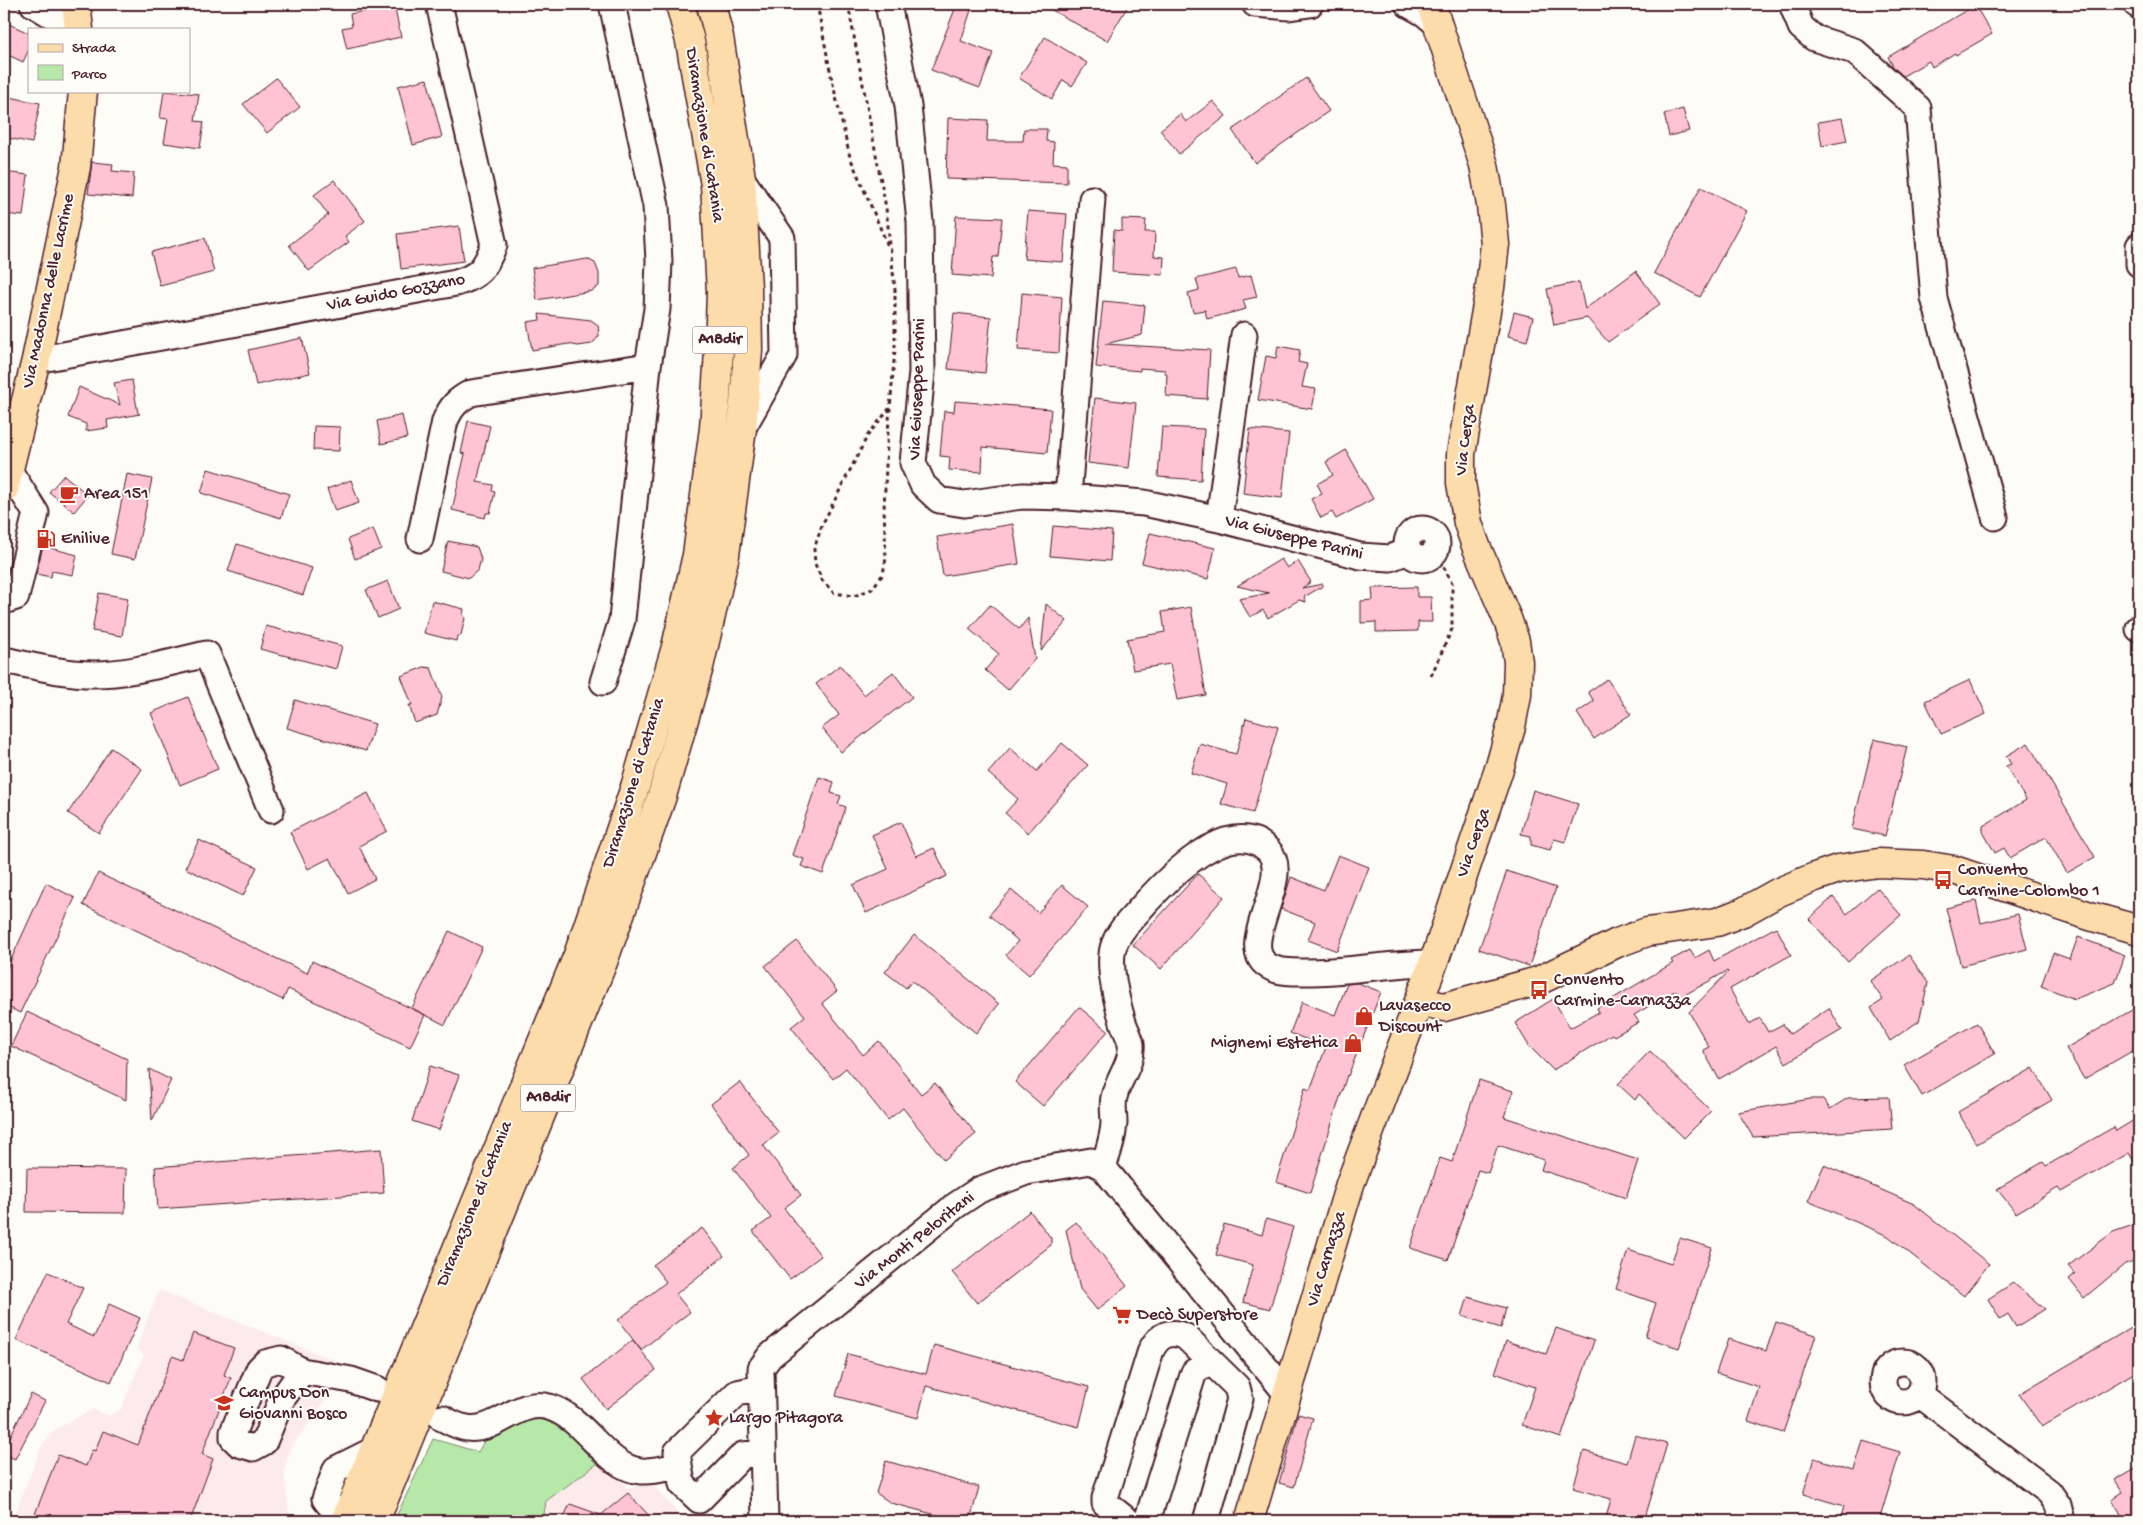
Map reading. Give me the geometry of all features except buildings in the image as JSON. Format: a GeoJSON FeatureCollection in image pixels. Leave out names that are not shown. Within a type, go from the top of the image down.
{"type":"FeatureCollection","features":[{"type":"Feature","properties":{"kind":"main road","name":"Diramazione di Catania"},"geometry":{"type":"LineString","coordinates":[[344,1521],[578,955],[635,787],[676,647],[697,555],[714,428],[721,292],[715,186],[690,41],[680,4]]}},
{"type":"Feature","properties":{"kind":"main road","name":"Diramazione di Catania"},"geometry":{"type":"LineString","coordinates":[[375,1521],[603,962],[662,796],[699,667],[725,555],[742,429],[748,350],[747,288],[741,178],[719,37],[710,4]]}},
{"type":"Feature","properties":{"kind":"main road","name":"Via Cerza"},"geometry":{"type":"LineString","coordinates":[[1419,1001],[1435,959],[1511,727],[1517,695],[1518,662],[1515,641],[1508,621],[1468,523],[1461,483],[1461,454],[1490,288],[1495,244],[1492,205],[1484,165],[1434,14]]}},
{"type":"Feature","properties":{"kind":"main road","name":"Via Madonna delle Lacrime"},"geometry":{"type":"LineString","coordinates":[[6,479],[36,360],[76,167],[83,92]]}},
{"type":"Feature","properties":{"kind":"main road"},"geometry":{"type":"LineString","coordinates":[[1419,1001],[1444,1007],[1538,981],[1617,943],[1647,932],[1717,922],[1743,912],[1779,892],[1814,877],[1838,869],[1878,863],[1922,865],[1954,870],[2090,916],[2139,930]]}},
{"type":"Feature","properties":{"kind":"main road","name":"Via Carnazza"},"geometry":{"type":"LineString","coordinates":[[1249,1521],[1350,1184],[1419,1001]]}},
{"type":"Feature","properties":{"kind":"street"},"geometry":{"type":"LineString","coordinates":[[33,4],[60,20],[77,17]]}},
{"type":"Feature","properties":{"kind":"street","name":"Via Guido Gozzano"},"geometry":{"type":"LineString","coordinates":[[36,360],[456,283],[473,278],[487,262],[494,245],[439,4]]}},
{"type":"Feature","properties":{"kind":"street"},"geometry":{"type":"LineString","coordinates":[[603,682],[622,620],[648,366],[657,310],[659,261],[656,206],[612,4]]}},
{"type":"Feature","properties":{"kind":"street","name":"Via Giuseppe Parini"},"geometry":{"type":"LineString","coordinates":[[888,4],[908,106],[920,222],[922,372],[913,463],[923,485],[939,500],[964,504],[1022,496],[1068,497],[1144,503],[1219,519],[1360,556],[1390,558],[1408,550],[1406,544],[1408,537],[1413,532],[1419,529],[1426,529],[1436,538],[1438,545],[1436,552]]}},
{"type":"Feature","properties":{"kind":"street"},"geometry":{"type":"LineString","coordinates":[[1255,4],[1289,7],[1310,4]]}},
{"type":"Feature","properties":{"kind":"street"},"geometry":{"type":"LineString","coordinates":[[1408,4],[1424,14],[1434,14]]}},
{"type":"Feature","properties":{"kind":"street"},"geometry":{"type":"LineString","coordinates":[[1792,4],[1801,27],[1814,38],[1854,51],[1918,108],[1934,298],[1995,517]]}},
{"type":"Feature","properties":{"kind":"street"},"geometry":{"type":"LineString","coordinates":[[741,178],[782,238],[784,355],[742,429]]}},
{"type":"Feature","properties":{"kind":"street"},"geometry":{"type":"LineString","coordinates":[[1068,497],[1092,199]]}},
{"type":"Feature","properties":{"kind":"street"},"geometry":{"type":"LineString","coordinates":[[2139,246],[2139,264]]}},
{"type":"Feature","properties":{"kind":"street"},"geometry":{"type":"LineString","coordinates":[[1219,519],[1244,335]]}},
{"type":"Feature","properties":{"kind":"street"},"geometry":{"type":"LineString","coordinates":[[420,540],[445,420],[460,398],[471,393],[648,366]]}},
{"type":"Feature","properties":{"kind":"street"},"geometry":{"type":"LineString","coordinates":[[4,602],[16,597],[36,513],[6,479]]}},
{"type":"Feature","properties":{"kind":"street"},"geometry":{"type":"LineString","coordinates":[[4,660],[64,672],[95,674],[142,669],[207,654],[271,810]]}},
{"type":"Feature","properties":{"kind":"street"},"geometry":{"type":"LineString","coordinates":[[1287,1394],[1103,1167],[1111,1145],[1114,1123],[1114,1098],[1131,1053],[1131,1042],[1121,1015],[1111,960],[1113,946],[1120,932],[1162,884],[1177,870],[1216,845],[1238,839],[1258,844],[1268,850],[1276,866],[1258,940],[1259,954],[1264,963],[1272,969],[1314,972],[1359,970],[1435,959]]}},
{"type":"Feature","properties":{"kind":"street","name":"Via Monti Peloritani"},"geometry":{"type":"LineString","coordinates":[[765,1521],[760,1388],[761,1368],[770,1356],[955,1206],[979,1190],[1026,1172],[1091,1160],[1103,1167]]}},
{"type":"Feature","properties":{"kind":"street"},"geometry":{"type":"LineString","coordinates":[[1128,1521],[1105,1503],[1105,1498],[1151,1350],[1156,1340],[1170,1332],[1186,1337],[1237,1387],[1240,1399],[1206,1521]]}},
{"type":"Feature","properties":{"kind":"street"},"geometry":{"type":"LineString","coordinates":[[1147,1521],[1194,1372],[1205,1364],[1213,1364]]}},
{"type":"Feature","properties":{"kind":"street"},"geometry":{"type":"LineString","coordinates":[[302,1371],[351,1380],[377,1389]]}},
{"type":"Feature","properties":{"kind":"street"},"geometry":{"type":"LineString","coordinates":[[760,1388],[737,1393],[676,1452],[682,1484],[699,1500],[743,1455],[763,1453]]}},
{"type":"Feature","properties":{"kind":"street"},"geometry":{"type":"LineString","coordinates":[[1919,1394],[2049,1492],[2058,1505],[2062,1521]]}},
{"type":"Feature","properties":{"kind":"street"},"geometry":{"type":"LineString","coordinates":[[442,1418],[461,1427],[479,1428],[492,1424],[520,1409],[533,1406],[547,1406],[562,1412],[577,1422],[623,1467],[642,1471],[679,1466]]}},
{"type":"Feature","properties":{"kind":"path"},"geometry":{"type":"LineString","coordinates":[[818,4],[832,80],[850,157],[889,248]]}},
{"type":"Feature","properties":{"kind":"path"},"geometry":{"type":"LineString","coordinates":[[848,4],[886,208],[895,290],[895,349],[889,409],[884,509],[886,558],[883,574],[872,589],[854,596],[834,593],[822,580],[815,564],[814,549],[822,524],[868,435],[889,409]]}},
{"type":"Feature","properties":{"kind":"path"},"geometry":{"type":"LineString","coordinates":[[1431,676],[1452,629],[1452,583],[1436,552]]}},
{"type":"Feature","properties":{"kind":"shaded area","name":"Campus Don Giovanni Bosco"},"geometry":{"type":"Polygon","coordinates":[[[159,1290],[356,1369],[337,1385],[290,1449],[284,1472],[290,1521],[12,1521],[42,1445],[54,1430],[93,1409],[109,1416],[121,1409],[144,1355],[136,1349],[159,1290]]]}},
{"type":"Feature","properties":{"kind":"shaded area"},"geometry":{"type":"Polygon","coordinates":[[[601,1461],[628,1488],[633,1488],[647,1479],[686,1521],[543,1521],[546,1501],[601,1461]]]}},
{"type":"Feature","properties":{"kind":"green space"},"geometry":{"type":"Polygon","coordinates":[[[530,1418],[553,1420],[601,1461],[546,1501],[543,1521],[394,1521],[433,1439],[478,1452],[486,1438],[530,1418]]]}},
{"type":"Feature","properties":{"kind":"place","name":"Area 151"},"geometry":{"type":"Point","coordinates":[69,494]}},
{"type":"Feature","properties":{"kind":"place","name":"Enilive"},"geometry":{"type":"Point","coordinates":[46,539]}},
{"type":"Feature","properties":{"kind":"place","name":"Convento Carmine-Colombo 1"},"geometry":{"type":"Point","coordinates":[1943,880]}},
{"type":"Feature","properties":{"kind":"place","name":"Convento Carmine-Carnazza"},"geometry":{"type":"Point","coordinates":[1539,990]}},
{"type":"Feature","properties":{"kind":"place","name":"Lavasecco Discount"},"geometry":{"type":"Point","coordinates":[1364,1016]}},
{"type":"Feature","properties":{"kind":"place","name":"Mignemi Estetica"},"geometry":{"type":"Point","coordinates":[1353,1043]}},
{"type":"Feature","properties":{"kind":"place","name":"Decò Superstore"},"geometry":{"type":"Point","coordinates":[1122,1315]}},
{"type":"Feature","properties":{"kind":"place","name":"Campus Don Giovanni Bosco"},"geometry":{"type":"Point","coordinates":[224,1403]}},
{"type":"Feature","properties":{"kind":"place","name":"Largo Pitagora"},"geometry":{"type":"Point","coordinates":[714,1418]}}]}
